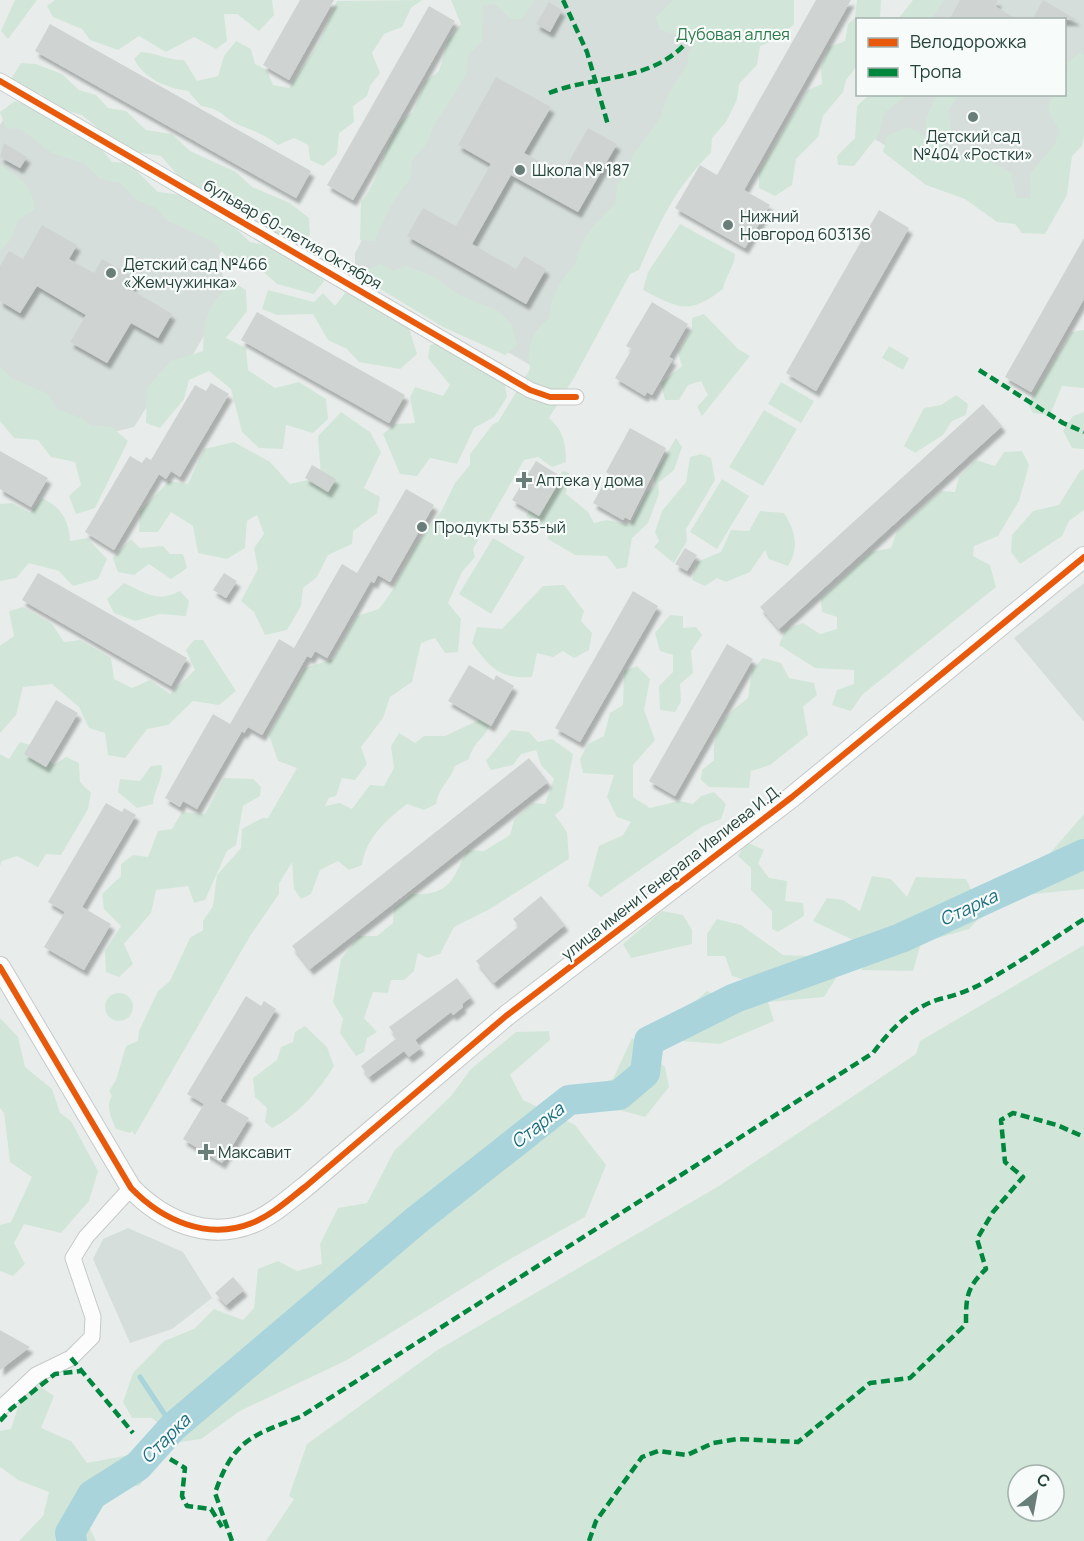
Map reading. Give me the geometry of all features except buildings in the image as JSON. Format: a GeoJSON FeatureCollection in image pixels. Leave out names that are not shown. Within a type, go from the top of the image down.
{"type":"FeatureCollection","features":[{"type":"Feature","properties":{"kind":"street","name":"бульвар 60-летия Октября"},"geometry":{"type":"LineString","coordinates":[[0,81],[530,390],[550,397],[576,397]]}},
{"type":"Feature","properties":{"kind":"street","name":"улица имени Генерала Ивлиева И.Д."},"geometry":{"type":"LineString","coordinates":[[0,967],[131,1188],[148,1204],[166,1216],[208,1230],[232,1230],[253,1223],[276,1210],[506,1016],[792,797],[1084,557]]}},
{"type":"Feature","properties":{"kind":"street"},"geometry":{"type":"LineString","coordinates":[[0,1409],[36,1375],[71,1358],[92,1337],[93,1317],[74,1258],[86,1237],[131,1188]]}},
{"type":"Feature","properties":{"kind":"shaded area","name":"Школа № 187"},"geometry":{"type":"Polygon","coordinates":[[[468,0],[718,0],[687,87],[532,366],[355,265],[355,253],[473,31],[468,0]]]}},
{"type":"Feature","properties":{"kind":"shaded area","name":"Детский сад №404 «Ростки»"},"geometry":{"type":"Polygon","coordinates":[[[927,0],[1084,0],[1084,101],[1039,219],[1008,218],[866,134],[873,96],[1066,96],[1066,18],[916,18],[927,0]]]}},
{"type":"Feature","properties":{"kind":"shaded area","name":"Детский сад №466 «Жемчужинка»"},"geometry":{"type":"Polygon","coordinates":[[[9,110],[229,239],[219,255],[227,297],[186,366],[174,364],[134,427],[94,437],[0,385],[0,125],[9,110]]]}},
{"type":"Feature","properties":{"kind":"shaded area"},"geometry":{"type":"Polygon","coordinates":[[[1084,583],[1084,722],[1014,638],[1084,583]]]}},
{"type":"Feature","properties":{"kind":"shaded area"},"geometry":{"type":"Polygon","coordinates":[[[128,1228],[183,1252],[212,1298],[172,1329],[130,1343],[93,1259],[103,1239],[128,1228]]]}},
{"type":"Feature","properties":{"kind":"green space"},"geometry":{"type":"Polygon","coordinates":[[[15,0],[37,0],[8,39],[1,31],[15,0]]]}},
{"type":"Feature","properties":{"kind":"green space"},"geometry":{"type":"Polygon","coordinates":[[[55,0],[272,0],[274,15],[259,31],[237,14],[224,14],[227,41],[216,49],[194,37],[166,52],[139,36],[118,50],[90,40],[82,29],[53,17],[47,6],[55,0]]]}},
{"type":"Feature","properties":{"kind":"green space"},"geometry":{"type":"Polygon","coordinates":[[[422,0],[411,8],[402,27],[384,34],[372,53],[380,73],[370,86],[367,96],[353,106],[354,122],[339,133],[337,154],[323,166],[310,160],[308,145],[294,138],[278,145],[233,122],[219,112],[201,106],[188,91],[172,88],[150,77],[134,59],[141,52],[184,60],[197,81],[218,76],[224,56],[236,41],[251,49],[255,64],[267,70],[273,85],[289,88],[319,43],[337,1],[422,0]]]}},
{"type":"Feature","properties":{"kind":"green space"},"geometry":{"type":"Polygon","coordinates":[[[451,0],[534,0],[522,19],[511,19],[495,4],[483,5],[482,41],[468,55],[466,75],[432,128],[428,142],[412,160],[410,180],[389,208],[375,241],[360,240],[361,202],[374,180],[396,129],[413,112],[425,82],[439,71],[448,40],[461,24],[451,0]]]}},
{"type":"Feature","properties":{"kind":"green space","name":"Дубовая аллея"},"geometry":{"type":"Polygon","coordinates":[[[673,0],[794,0],[794,24],[780,38],[760,46],[757,65],[739,84],[737,100],[726,122],[712,138],[711,153],[678,193],[653,238],[639,270],[630,274],[575,376],[549,418],[558,427],[563,437],[566,462],[552,467],[538,457],[524,460],[473,549],[475,557],[462,572],[448,603],[461,619],[458,652],[445,653],[435,638],[421,643],[412,682],[390,697],[383,718],[361,747],[367,764],[355,780],[342,778],[336,796],[329,798],[325,806],[340,803],[352,809],[370,785],[384,786],[394,768],[391,746],[399,733],[415,743],[424,736],[445,736],[483,718],[490,722],[488,728],[474,747],[469,759],[455,766],[439,793],[436,804],[424,810],[407,804],[399,810],[372,838],[362,865],[349,870],[338,861],[320,870],[311,894],[301,899],[294,889],[292,862],[279,884],[279,894],[250,936],[135,1135],[132,1131],[130,1133],[116,1129],[110,1112],[109,1104],[112,1096],[109,1091],[116,1080],[126,1046],[138,1041],[139,1031],[158,991],[170,981],[190,938],[203,930],[203,921],[213,906],[217,875],[241,848],[242,829],[262,818],[268,818],[297,768],[278,761],[269,735],[305,668],[333,659],[357,616],[379,609],[392,591],[416,545],[442,510],[455,483],[470,465],[470,454],[493,424],[498,422],[530,369],[529,354],[532,340],[539,328],[550,318],[557,289],[575,266],[584,239],[615,205],[617,185],[628,172],[633,155],[660,119],[669,93],[688,63],[689,53],[700,32],[693,39],[660,30],[656,17],[673,0]]]}},
{"type":"Feature","properties":{"kind":"green space"},"geometry":{"type":"Polygon","coordinates":[[[857,0],[881,0],[880,18],[856,18],[856,67],[846,80],[843,92],[823,116],[818,137],[796,159],[792,185],[775,196],[759,188],[759,172],[808,90],[822,84],[821,68],[829,47],[845,41],[848,24],[855,18],[857,0]]]}},
{"type":"Feature","properties":{"kind":"green space"},"geometry":{"type":"Polygon","coordinates":[[[913,0],[944,0],[933,18],[899,18],[913,0]]]}},
{"type":"Feature","properties":{"kind":"green space"},"geometry":{"type":"Polygon","coordinates":[[[1080,52],[1084,55],[1084,136],[1082,146],[1072,156],[1067,195],[1045,234],[1022,233],[1015,224],[997,222],[965,199],[926,185],[883,152],[887,136],[908,127],[925,136],[926,119],[936,96],[957,96],[948,111],[951,129],[944,147],[966,162],[973,151],[1011,173],[1016,197],[1030,199],[1031,173],[1055,144],[1059,130],[1048,110],[1052,96],[1066,96],[1068,63],[1080,52]]]}},
{"type":"Feature","properties":{"kind":"green space"},"geometry":{"type":"Polygon","coordinates":[[[21,63],[36,64],[62,74],[79,90],[96,95],[108,108],[126,111],[146,130],[172,134],[190,151],[236,172],[252,187],[290,203],[309,218],[310,235],[300,243],[275,232],[237,201],[215,198],[180,178],[161,156],[136,152],[110,138],[82,115],[54,107],[41,94],[24,89],[11,79],[21,63]]]}},
{"type":"Feature","properties":{"kind":"green space"},"geometry":{"type":"Polygon","coordinates":[[[868,96],[905,97],[884,113],[879,134],[854,166],[838,165],[837,156],[855,138],[857,106],[868,96]]]}},
{"type":"Feature","properties":{"kind":"green space"},"geometry":{"type":"Polygon","coordinates":[[[15,101],[50,113],[72,134],[95,141],[112,162],[129,163],[158,192],[183,195],[230,223],[250,242],[275,247],[289,259],[314,270],[324,281],[314,294],[277,284],[259,268],[231,261],[212,241],[168,221],[156,208],[135,199],[121,183],[100,179],[84,163],[52,153],[21,129],[6,128],[0,112],[15,101]]]}},
{"type":"Feature","properties":{"kind":"green space"},"geometry":{"type":"Polygon","coordinates":[[[0,165],[24,182],[31,193],[35,209],[18,220],[11,239],[0,251],[0,165]]]}},
{"type":"Feature","properties":{"kind":"green space"},"geometry":{"type":"Polygon","coordinates":[[[680,224],[735,254],[723,289],[692,306],[675,305],[643,290],[648,272],[680,224]]]}},
{"type":"Feature","properties":{"kind":"green space"},"geometry":{"type":"Polygon","coordinates":[[[381,264],[394,271],[406,266],[432,276],[459,295],[498,311],[512,325],[517,345],[505,355],[443,327],[365,280],[367,270],[381,264]]]}},
{"type":"Feature","properties":{"kind":"green space"},"geometry":{"type":"Polygon","coordinates":[[[233,282],[246,290],[247,311],[226,338],[246,348],[248,370],[275,388],[299,382],[326,399],[328,419],[313,433],[286,425],[283,449],[259,448],[242,432],[231,389],[209,371],[189,380],[184,399],[160,428],[146,423],[147,388],[171,361],[203,351],[209,312],[218,297],[233,282]]]}},
{"type":"Feature","properties":{"kind":"green space"},"geometry":{"type":"Polygon","coordinates":[[[268,290],[314,302],[323,293],[335,306],[346,292],[367,295],[407,322],[417,354],[400,369],[359,362],[347,349],[328,340],[313,314],[277,315],[262,309],[268,290]]]}},
{"type":"Feature","properties":{"kind":"green space"},"geometry":{"type":"Polygon","coordinates":[[[704,314],[738,349],[750,356],[702,416],[697,407],[708,395],[701,381],[688,385],[679,400],[665,400],[661,383],[682,366],[678,352],[692,329],[692,318],[704,314]]]}},
{"type":"Feature","properties":{"kind":"green space"},"geometry":{"type":"Polygon","coordinates":[[[1084,330],[1084,388],[1062,386],[1050,415],[1033,413],[1028,404],[1072,332],[1084,330]]]}},
{"type":"Feature","properties":{"kind":"green space"},"geometry":{"type":"Polygon","coordinates":[[[441,342],[504,380],[507,397],[494,417],[474,428],[457,464],[430,458],[417,476],[400,474],[383,434],[395,424],[415,423],[410,397],[415,387],[443,396],[450,385],[428,358],[430,345],[441,342]]]}},
{"type":"Feature","properties":{"kind":"green space"},"geometry":{"type":"Polygon","coordinates":[[[889,346],[909,358],[903,370],[882,358],[889,346]]]}},
{"type":"Feature","properties":{"kind":"green space"},"geometry":{"type":"Polygon","coordinates":[[[0,366],[11,378],[48,394],[57,409],[83,419],[91,426],[112,427],[128,441],[95,508],[76,514],[69,496],[81,485],[75,462],[51,457],[38,440],[14,438],[0,421],[0,366]]]}},
{"type":"Feature","properties":{"kind":"green space"},"geometry":{"type":"Polygon","coordinates":[[[781,382],[814,401],[801,423],[768,404],[781,382]]]}},
{"type":"Feature","properties":{"kind":"green space"},"geometry":{"type":"Polygon","coordinates":[[[956,395],[968,404],[966,415],[952,421],[943,435],[915,453],[904,446],[924,408],[941,405],[956,395]]]}},
{"type":"Feature","properties":{"kind":"green space"},"geometry":{"type":"Polygon","coordinates":[[[764,410],[797,429],[763,486],[729,467],[764,410]]]}},
{"type":"Feature","properties":{"kind":"green space"},"geometry":{"type":"Polygon","coordinates":[[[341,412],[370,432],[381,452],[364,488],[380,497],[377,513],[353,531],[352,544],[328,555],[317,577],[303,588],[301,606],[287,630],[265,635],[254,612],[241,601],[258,569],[254,548],[264,534],[257,515],[247,521],[245,548],[227,559],[198,553],[193,526],[171,512],[158,532],[139,532],[140,511],[169,481],[188,484],[204,449],[234,442],[270,462],[290,484],[321,477],[318,436],[341,412]]]}},
{"type":"Feature","properties":{"kind":"green space"},"geometry":{"type":"Polygon","coordinates":[[[1084,412],[1084,449],[1072,448],[1063,431],[1073,416],[1084,412]]]}},
{"type":"Feature","properties":{"kind":"green space"},"geometry":{"type":"Polygon","coordinates":[[[676,438],[682,447],[674,470],[658,483],[659,494],[648,523],[632,538],[627,567],[617,569],[607,556],[575,555],[548,539],[549,527],[536,524],[526,516],[540,493],[564,471],[569,473],[566,494],[588,512],[594,523],[607,520],[630,525],[647,492],[655,485],[654,475],[676,438]]]}},
{"type":"Feature","properties":{"kind":"green space"},"geometry":{"type":"Polygon","coordinates":[[[1022,451],[1029,465],[1019,501],[998,536],[974,546],[973,556],[990,565],[996,587],[862,695],[851,711],[832,705],[837,690],[854,684],[854,670],[815,668],[779,645],[786,629],[803,623],[820,634],[837,629],[837,617],[822,612],[821,599],[871,552],[891,548],[897,531],[941,491],[955,492],[959,477],[976,460],[995,466],[1004,452],[1022,451]]]}},
{"type":"Feature","properties":{"kind":"green space"},"geometry":{"type":"Polygon","coordinates":[[[701,454],[711,458],[715,480],[686,529],[687,541],[674,563],[654,547],[659,541],[655,532],[662,511],[686,482],[690,457],[701,454]]]}},
{"type":"Feature","properties":{"kind":"green space"},"geometry":{"type":"Polygon","coordinates":[[[1084,469],[1084,510],[1069,521],[1062,536],[1020,564],[1011,552],[1012,535],[1033,511],[1059,505],[1080,471],[1084,469]]]}},
{"type":"Feature","properties":{"kind":"green space"},"geometry":{"type":"Polygon","coordinates":[[[722,479],[749,496],[717,549],[690,532],[722,479]]]}},
{"type":"Feature","properties":{"kind":"green space"},"geometry":{"type":"Polygon","coordinates":[[[42,498],[63,515],[70,541],[87,538],[107,559],[98,579],[73,586],[59,571],[29,563],[16,578],[0,581],[0,504],[12,503],[30,513],[42,498]]]}},
{"type":"Feature","properties":{"kind":"green space"},"geometry":{"type":"Polygon","coordinates":[[[760,511],[784,513],[788,519],[795,546],[788,566],[769,559],[765,550],[750,572],[726,582],[717,578],[705,586],[692,580],[697,562],[721,552],[731,530],[749,531],[760,511]]]}},
{"type":"Feature","properties":{"kind":"green space"},"geometry":{"type":"Polygon","coordinates":[[[493,538],[525,557],[491,614],[459,594],[493,538]]]}},
{"type":"Feature","properties":{"kind":"green space"},"geometry":{"type":"Polygon","coordinates":[[[131,539],[140,548],[163,546],[170,554],[183,554],[187,568],[171,579],[149,564],[134,575],[118,572],[113,558],[131,539]]]}},
{"type":"Feature","properties":{"kind":"green space"},"geometry":{"type":"Polygon","coordinates":[[[124,583],[145,593],[158,596],[172,595],[180,591],[189,601],[186,616],[160,614],[135,621],[114,613],[107,599],[124,583]]]}},
{"type":"Feature","properties":{"kind":"green space"},"geometry":{"type":"Polygon","coordinates":[[[564,585],[584,611],[581,621],[592,633],[589,650],[574,658],[563,651],[553,657],[537,653],[532,677],[503,674],[484,659],[472,643],[477,627],[502,629],[543,586],[564,585]]]}},
{"type":"Feature","properties":{"kind":"green space"},"geometry":{"type":"Polygon","coordinates":[[[23,607],[52,624],[64,642],[80,640],[111,658],[114,679],[132,688],[150,680],[170,694],[195,670],[186,650],[194,640],[203,640],[236,691],[219,705],[193,701],[168,725],[147,729],[125,758],[108,755],[105,733],[89,728],[79,707],[52,684],[23,687],[16,715],[0,733],[0,646],[14,636],[9,611],[23,607]]]}},
{"type":"Feature","properties":{"kind":"green space"},"geometry":{"type":"Polygon","coordinates":[[[670,615],[683,616],[683,628],[696,627],[702,635],[691,651],[693,673],[680,684],[681,702],[675,712],[660,710],[659,686],[673,672],[673,655],[660,651],[655,633],[670,615]]]}},
{"type":"Feature","properties":{"kind":"green space"},"geometry":{"type":"Polygon","coordinates":[[[763,658],[781,663],[789,678],[814,683],[817,695],[803,707],[808,735],[770,765],[751,771],[749,788],[709,787],[701,780],[702,770],[714,760],[715,740],[722,724],[748,698],[752,670],[763,658]]]}},
{"type":"Feature","properties":{"kind":"green space"},"geometry":{"type":"Polygon","coordinates":[[[637,666],[650,679],[644,710],[655,740],[633,765],[633,797],[650,808],[679,801],[693,804],[701,796],[714,792],[726,804],[721,819],[703,826],[601,897],[588,886],[599,846],[623,835],[631,822],[617,817],[607,797],[614,775],[583,773],[580,759],[588,744],[604,736],[610,713],[623,705],[624,671],[637,666]]]}},
{"type":"Feature","properties":{"kind":"green space"},"geometry":{"type":"Polygon","coordinates":[[[511,730],[529,732],[538,742],[552,739],[573,754],[563,808],[555,815],[567,832],[569,859],[490,909],[454,927],[440,954],[427,958],[418,953],[414,971],[404,980],[391,980],[388,993],[373,992],[364,1018],[377,1032],[367,1038],[364,1052],[356,1056],[340,1033],[343,1019],[333,1002],[341,959],[359,936],[377,936],[393,923],[394,908],[412,894],[434,892],[448,884],[458,870],[467,850],[484,851],[510,835],[514,820],[533,803],[545,804],[554,779],[541,765],[536,750],[521,754],[513,765],[491,770],[486,761],[511,730]]]}},
{"type":"Feature","properties":{"kind":"green space"},"geometry":{"type":"Polygon","coordinates":[[[20,742],[37,747],[54,765],[66,757],[79,763],[80,782],[91,793],[88,809],[61,855],[46,854],[38,867],[17,856],[2,861],[0,866],[0,754],[9,759],[20,742]]]}},
{"type":"Feature","properties":{"kind":"green space"},"geometry":{"type":"Polygon","coordinates":[[[162,765],[153,804],[137,808],[118,792],[120,779],[140,781],[151,766],[162,765]]]}},
{"type":"Feature","properties":{"kind":"green space"},"geometry":{"type":"Polygon","coordinates":[[[224,778],[253,779],[261,787],[260,796],[243,806],[236,845],[227,851],[205,900],[194,903],[188,886],[156,890],[151,913],[124,944],[133,964],[119,977],[106,972],[105,951],[121,926],[104,909],[102,894],[121,876],[121,864],[133,855],[148,857],[158,831],[172,829],[182,812],[205,814],[224,778]]]}},
{"type":"Feature","properties":{"kind":"green space"},"geometry":{"type":"Polygon","coordinates":[[[1084,814],[1084,889],[1013,896],[1084,814]]]}},
{"type":"Feature","properties":{"kind":"green space"},"geometry":{"type":"Polygon","coordinates":[[[746,842],[764,850],[758,863],[769,878],[787,881],[785,901],[803,903],[804,916],[778,932],[772,929],[772,911],[751,890],[751,868],[738,856],[746,842]]]}},
{"type":"Feature","properties":{"kind":"green space"},"geometry":{"type":"Polygon","coordinates":[[[872,876],[891,879],[907,897],[916,877],[966,879],[983,914],[969,929],[921,943],[913,971],[862,970],[855,941],[813,921],[827,898],[843,900],[860,911],[872,876]]]}},
{"type":"Feature","properties":{"kind":"green space"},"geometry":{"type":"Polygon","coordinates":[[[662,911],[683,915],[692,930],[692,944],[631,958],[623,944],[662,911]]]}},
{"type":"Feature","properties":{"kind":"green space"},"geometry":{"type":"Polygon","coordinates":[[[717,919],[741,925],[783,955],[810,956],[819,975],[836,978],[824,997],[768,1002],[774,1021],[720,1044],[682,1041],[667,1025],[707,991],[719,998],[748,981],[732,976],[725,956],[707,956],[707,934],[717,919]]]}},
{"type":"Feature","properties":{"kind":"green space"},"geometry":{"type":"Polygon","coordinates":[[[1084,945],[1084,1541],[266,1541],[294,1499],[289,1496],[307,1444],[436,1351],[719,1186],[916,1054],[920,1041],[1084,945]]]}},
{"type":"Feature","properties":{"kind":"green space"},"geometry":{"type":"Polygon","coordinates":[[[119,993],[129,997],[133,1007],[129,1017],[119,1021],[109,1017],[105,1007],[109,997],[119,993]]]}},
{"type":"Feature","properties":{"kind":"green space"},"geometry":{"type":"Polygon","coordinates":[[[0,1018],[18,1037],[25,1067],[52,1089],[60,1113],[71,1121],[98,1171],[89,1201],[61,1233],[24,1224],[14,1243],[25,1264],[13,1276],[0,1271],[0,1225],[11,1222],[32,1177],[10,1162],[4,1113],[0,1108],[0,1018]]]}},
{"type":"Feature","properties":{"kind":"green space"},"geometry":{"type":"Polygon","coordinates":[[[305,1026],[327,1047],[334,1066],[307,1102],[272,1128],[265,1122],[267,1108],[255,1097],[253,1078],[277,1060],[281,1047],[293,1042],[295,1032],[305,1026]]]}},
{"type":"Feature","properties":{"kind":"green space"},"geometry":{"type":"Polygon","coordinates":[[[549,1031],[550,1040],[510,1075],[523,1100],[575,1125],[606,1165],[585,1217],[510,1259],[347,1360],[240,1411],[201,1439],[180,1442],[152,1418],[132,1418],[123,1402],[133,1373],[164,1341],[194,1329],[214,1309],[243,1320],[254,1308],[258,1269],[278,1261],[297,1271],[322,1264],[320,1244],[338,1208],[367,1203],[394,1151],[451,1096],[471,1069],[516,1032],[549,1031]]]}},
{"type":"Feature","properties":{"kind":"green space"},"geometry":{"type":"Polygon","coordinates":[[[632,1038],[665,1067],[669,1087],[645,1117],[601,1105],[581,1091],[613,1079],[632,1038]]]}},
{"type":"Feature","properties":{"kind":"green space"},"geometry":{"type":"Polygon","coordinates":[[[38,1385],[54,1396],[41,1428],[71,1441],[87,1463],[135,1454],[150,1473],[139,1486],[103,1483],[87,1523],[96,1541],[19,1541],[43,1516],[49,1492],[18,1480],[0,1467],[0,1431],[11,1429],[21,1398],[38,1385]]]}},
{"type":"Feature","properties":{"kind":"waterway","name":"Старка"},"geometry":{"type":"LineString","coordinates":[[72,1541],[70,1533],[92,1495],[138,1466],[173,1427],[418,1219],[569,1100],[619,1095],[645,1073],[649,1041],[735,998],[901,938],[1084,854]]}},
{"type":"Feature","properties":{"kind":"waterway"},"geometry":{"type":"LineString","coordinates":[[140,1377],[173,1427]]}},
{"type":"Feature","properties":{"kind":"marked path"},"geometry":{"type":"LineString","coordinates":[[563,0],[587,52],[608,125]]}},
{"type":"Feature","properties":{"kind":"marked path"},"geometry":{"type":"LineString","coordinates":[[549,93],[622,76],[656,65],[672,56],[686,43]]}},
{"type":"Feature","properties":{"kind":"marked path"},"geometry":{"type":"LineString","coordinates":[[979,370],[1063,423],[1084,432]]}},
{"type":"Feature","properties":{"kind":"marked path"},"geometry":{"type":"LineString","coordinates":[[232,1541],[215,1493],[229,1462],[246,1443],[268,1430],[300,1417],[873,1053],[894,1028],[920,1008],[983,983],[1084,919]]}},
{"type":"Feature","properties":{"kind":"marked path"},"geometry":{"type":"LineString","coordinates":[[589,1541],[596,1521],[642,1457],[658,1451],[687,1455],[713,1443],[737,1439],[798,1442],[870,1383],[910,1378],[966,1324],[968,1294],[974,1282],[986,1269],[977,1239],[993,1212],[1023,1177],[1005,1162],[1001,1120],[1013,1113],[1057,1125],[1084,1137]]}},
{"type":"Feature","properties":{"kind":"marked path"},"geometry":{"type":"LineString","coordinates":[[71,1358],[133,1433]]}},
{"type":"Feature","properties":{"kind":"marked path"},"geometry":{"type":"LineString","coordinates":[[0,1421],[11,1409],[55,1374],[81,1371]]}},
{"type":"Feature","properties":{"kind":"marked path"},"geometry":{"type":"LineString","coordinates":[[170,1459],[185,1468],[182,1496],[187,1506],[211,1509],[222,1527]]}},
{"type":"Feature","properties":{"kind":"cycle path"},"geometry":{"type":"LineString","coordinates":[[0,81],[530,390],[550,397],[576,397]]}},
{"type":"Feature","properties":{"kind":"cycle path"},"geometry":{"type":"LineString","coordinates":[[0,967],[131,1188],[157,1210],[186,1224],[218,1230],[252,1223],[273,1212],[305,1187],[506,1016],[792,797],[1084,557]]}},
{"type":"Feature","properties":{"kind":"place","name":"Детский сад №404 «Ростки»"},"geometry":{"type":"Point","coordinates":[973,117]}},
{"type":"Feature","properties":{"kind":"place","name":"Школа № 187"},"geometry":{"type":"Point","coordinates":[520,170]}},
{"type":"Feature","properties":{"kind":"place","name":"Нижний Новгород 603136"},"geometry":{"type":"Point","coordinates":[728,225]}},
{"type":"Feature","properties":{"kind":"place","name":"Детский сад №466 «Жемчужинка»"},"geometry":{"type":"Point","coordinates":[111,273]}},
{"type":"Feature","properties":{"kind":"place","name":"Аптека у дома"},"geometry":{"type":"Point","coordinates":[524,480]}},
{"type":"Feature","properties":{"kind":"place","name":"Продукты 535-ый"},"geometry":{"type":"Point","coordinates":[422,527]}},
{"type":"Feature","properties":{"kind":"place","name":"Максавит"},"geometry":{"type":"Point","coordinates":[206,1152]}}]}
